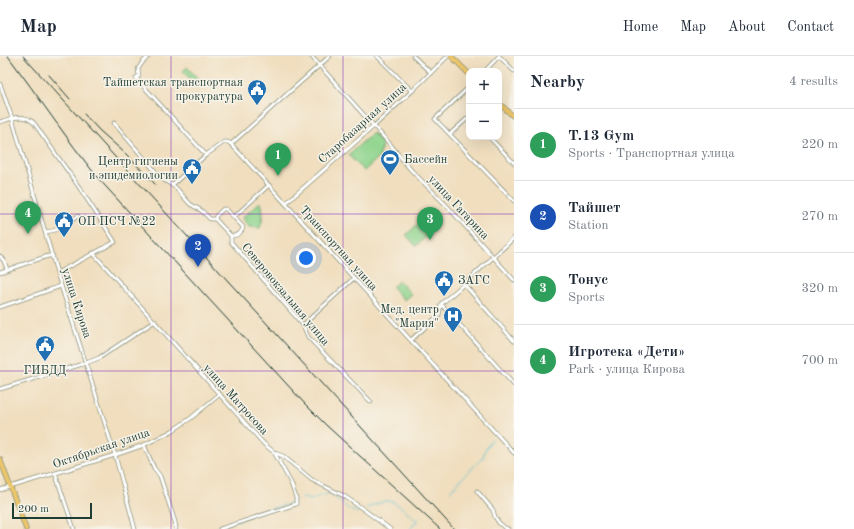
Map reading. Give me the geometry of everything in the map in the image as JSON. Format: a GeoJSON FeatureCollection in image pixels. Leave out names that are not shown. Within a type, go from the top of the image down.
{"type":"FeatureCollection","features":[{"type":"Feature","properties":{"kind":"main road"},"geometry":{"type":"LineString","coordinates":[[449,56],[466,71]]}},
{"type":"Feature","properties":{"kind":"main road"},"geometry":{"type":"LineString","coordinates":[[500,104],[514,117]]}},
{"type":"Feature","properties":{"kind":"main road"},"geometry":{"type":"LineString","coordinates":[[0,459],[26,529]]}},
{"type":"Feature","properties":{"kind":"street"},"geometry":{"type":"LineString","coordinates":[[150,56],[138,69],[139,76],[136,78],[206,155]]}},
{"type":"Feature","properties":{"kind":"street","name":"улица Гагарина"},"geometry":{"type":"LineString","coordinates":[[311,56],[374,126],[411,170],[514,280]]}},
{"type":"Feature","properties":{"kind":"street"},"geometry":{"type":"LineString","coordinates":[[172,185],[206,155],[224,142],[231,144],[330,56]]}},
{"type":"Feature","properties":{"kind":"street"},"geometry":{"type":"LineString","coordinates":[[377,56],[412,91]]}},
{"type":"Feature","properties":{"kind":"street"},"geometry":{"type":"LineString","coordinates":[[413,56],[431,73]]}},
{"type":"Feature","properties":{"kind":"street","name":"Старобазарная улица"},"geometry":{"type":"LineString","coordinates":[[286,203],[374,126],[449,56]]}},
{"type":"Feature","properties":{"kind":"street"},"geometry":{"type":"LineString","coordinates":[[488,68],[499,56],[514,71]]}},
{"type":"Feature","properties":{"kind":"street","name":"улица Кирова"},"geometry":{"type":"LineString","coordinates":[[0,84],[12,118],[61,286],[115,455],[135,529]]}},
{"type":"Feature","properties":{"kind":"street"},"geometry":{"type":"LineString","coordinates":[[466,89],[436,119],[514,201]]}},
{"type":"Feature","properties":{"kind":"street"},"geometry":{"type":"LineString","coordinates":[[0,122],[19,116],[31,119],[83,193],[115,242],[57,273]]}},
{"type":"Feature","properties":{"kind":"street"},"geometry":{"type":"LineString","coordinates":[[450,134],[466,120]]}},
{"type":"Feature","properties":{"kind":"street","name":"Северовокзальная улица"},"geometry":{"type":"LineString","coordinates":[[114,123],[161,178],[176,188],[190,204],[202,211],[210,219],[215,219],[231,236],[231,242],[303,325],[308,337],[371,402]]}},
{"type":"Feature","properties":{"kind":"street"},"geometry":{"type":"LineString","coordinates":[[492,140],[514,163]]}},
{"type":"Feature","properties":{"kind":"street","name":"Транспортная улица"},"geometry":{"type":"LineString","coordinates":[[231,144],[514,453]]}},
{"type":"Feature","properties":{"kind":"street"},"geometry":{"type":"LineString","coordinates":[[234,216],[269,185]]}},
{"type":"Feature","properties":{"kind":"street"},"geometry":{"type":"LineString","coordinates":[[215,219],[223,209],[226,209],[234,216],[243,227],[236,236],[231,236]]}},
{"type":"Feature","properties":{"kind":"street"},"geometry":{"type":"LineString","coordinates":[[46,232],[65,226],[70,220],[78,216]]}},
{"type":"Feature","properties":{"kind":"street"},"geometry":{"type":"LineString","coordinates":[[411,340],[439,315],[441,304],[514,238]]}},
{"type":"Feature","properties":{"kind":"street","name":"улица Матросова"},"geometry":{"type":"LineString","coordinates":[[93,253],[264,444],[275,453],[283,456],[312,480],[344,496],[390,529]]}},
{"type":"Feature","properties":{"kind":"street"},"geometry":{"type":"LineString","coordinates":[[0,256],[4,261],[7,270]]}},
{"type":"Feature","properties":{"kind":"street"},"geometry":{"type":"LineString","coordinates":[[0,272],[52,256]]}},
{"type":"Feature","properties":{"kind":"street"},"geometry":{"type":"LineString","coordinates":[[303,325],[354,278]]}},
{"type":"Feature","properties":{"kind":"street"},"geometry":{"type":"LineString","coordinates":[[464,284],[514,341]]}},
{"type":"Feature","properties":{"kind":"street"},"geometry":{"type":"LineString","coordinates":[[0,307],[61,286]]}},
{"type":"Feature","properties":{"kind":"street"},"geometry":{"type":"LineString","coordinates":[[441,304],[514,385]]}},
{"type":"Feature","properties":{"kind":"street"},"geometry":{"type":"LineString","coordinates":[[0,389],[98,358],[154,321]]}},
{"type":"Feature","properties":{"kind":"street","name":"Октябрьская улица"},"geometry":{"type":"LineString","coordinates":[[0,490],[144,445],[172,431],[191,418],[220,394]]}},
{"type":"Feature","properties":{"kind":"street"},"geometry":{"type":"LineString","coordinates":[[144,445],[154,468],[160,476],[176,529]]}},
{"type":"Feature","properties":{"kind":"street"},"geometry":{"type":"LineString","coordinates":[[220,529],[296,504],[296,498],[291,483],[275,453]]}},
{"type":"Feature","properties":{"kind":"street"},"geometry":{"type":"LineString","coordinates":[[55,473],[74,529]]}},
{"type":"Feature","properties":{"kind":"street"},"geometry":{"type":"LineString","coordinates":[[477,491],[493,510],[495,517],[499,522],[508,529]]}},
{"type":"Feature","properties":{"kind":"green space"},"geometry":{"type":"Polygon","coordinates":[[[187,67],[203,84],[198,88],[183,71],[187,67]]]}},
{"type":"Feature","properties":{"kind":"green space"},"geometry":{"type":"Polygon","coordinates":[[[373,133],[382,143],[380,156],[364,171],[348,155],[373,133]]]}},
{"type":"Feature","properties":{"kind":"green space"},"geometry":{"type":"Polygon","coordinates":[[[260,202],[263,211],[260,228],[249,227],[242,218],[260,202]]]}},
{"type":"Feature","properties":{"kind":"green space"},"geometry":{"type":"Polygon","coordinates":[[[421,221],[431,232],[416,246],[406,235],[421,221]]]}},
{"type":"Feature","properties":{"kind":"green space"},"geometry":{"type":"Polygon","coordinates":[[[399,281],[411,294],[404,300],[392,287],[399,281]]]}},
{"type":"Feature","properties":{"kind":"waterway"},"geometry":{"type":"LineString","coordinates":[[450,491],[483,457],[485,450],[492,439]]}},
{"type":"Feature","properties":{"kind":"waterway"},"geometry":{"type":"LineString","coordinates":[[300,499],[305,498],[310,500],[321,495],[329,495],[353,511],[362,511]]}},
{"type":"Feature","properties":{"kind":"waterway"},"geometry":{"type":"LineString","coordinates":[[213,529],[268,509],[287,505],[295,500]]}},
{"type":"Feature","properties":{"kind":"waterway"},"geometry":{"type":"LineString","coordinates":[[366,508],[388,501],[396,503],[418,521]]}},
{"type":"Feature","properties":{"kind":"waterway"},"geometry":{"type":"LineString","coordinates":[[410,529],[419,519]]}},
{"type":"Feature","properties":{"kind":"railway"},"geometry":{"type":"LineString","coordinates":[[8,56],[97,177],[305,404],[440,529]]}},
{"type":"Feature","properties":{"kind":"railway"},"geometry":{"type":"LineString","coordinates":[[23,56],[454,529]]}},
{"type":"Feature","properties":{"kind":"railway"},"geometry":{"type":"LineString","coordinates":[[49,75],[70,99]]}},
{"type":"Feature","properties":{"kind":"railway"},"geometry":{"type":"LineString","coordinates":[[84,114],[155,184]]}},
{"type":"Feature","properties":{"kind":"place","name":"Тайшетская транспортная прокуратура"},"geometry":{"type":"Point","coordinates":[257,106]}},
{"type":"Feature","properties":{"kind":"place","name":"T.13 Gym"},"geometry":{"type":"Point","coordinates":[278,176]}},
{"type":"Feature","properties":{"kind":"place","name":"Бассейн"},"geometry":{"type":"Point","coordinates":[390,176]}},
{"type":"Feature","properties":{"kind":"place","name":"Центр гигиены и эпидемиологии"},"geometry":{"type":"Point","coordinates":[192,185]}},
{"type":"Feature","properties":{"kind":"place","name":"Игротека «Дети»"},"geometry":{"type":"Point","coordinates":[28,234]}},
{"type":"Feature","properties":{"kind":"place","name":"ОП ПСЧ №22"},"geometry":{"type":"Point","coordinates":[64,238]}},
{"type":"Feature","properties":{"kind":"place","name":"Тонус"},"geometry":{"type":"Point","coordinates":[430,240]}},
{"type":"Feature","properties":{"kind":"place","name":"Тайшет"},"geometry":{"type":"Point","coordinates":[198,267]}},
{"type":"Feature","properties":{"kind":"place","name":"ЗАГС"},"geometry":{"type":"Point","coordinates":[444,297]}},
{"type":"Feature","properties":{"kind":"place","name":"Мед. центр \"Мария\""},"geometry":{"type":"Point","coordinates":[453,333]}},
{"type":"Feature","properties":{"kind":"place","name":"ГИБДД"},"geometry":{"type":"Point","coordinates":[45,362]}}]}
